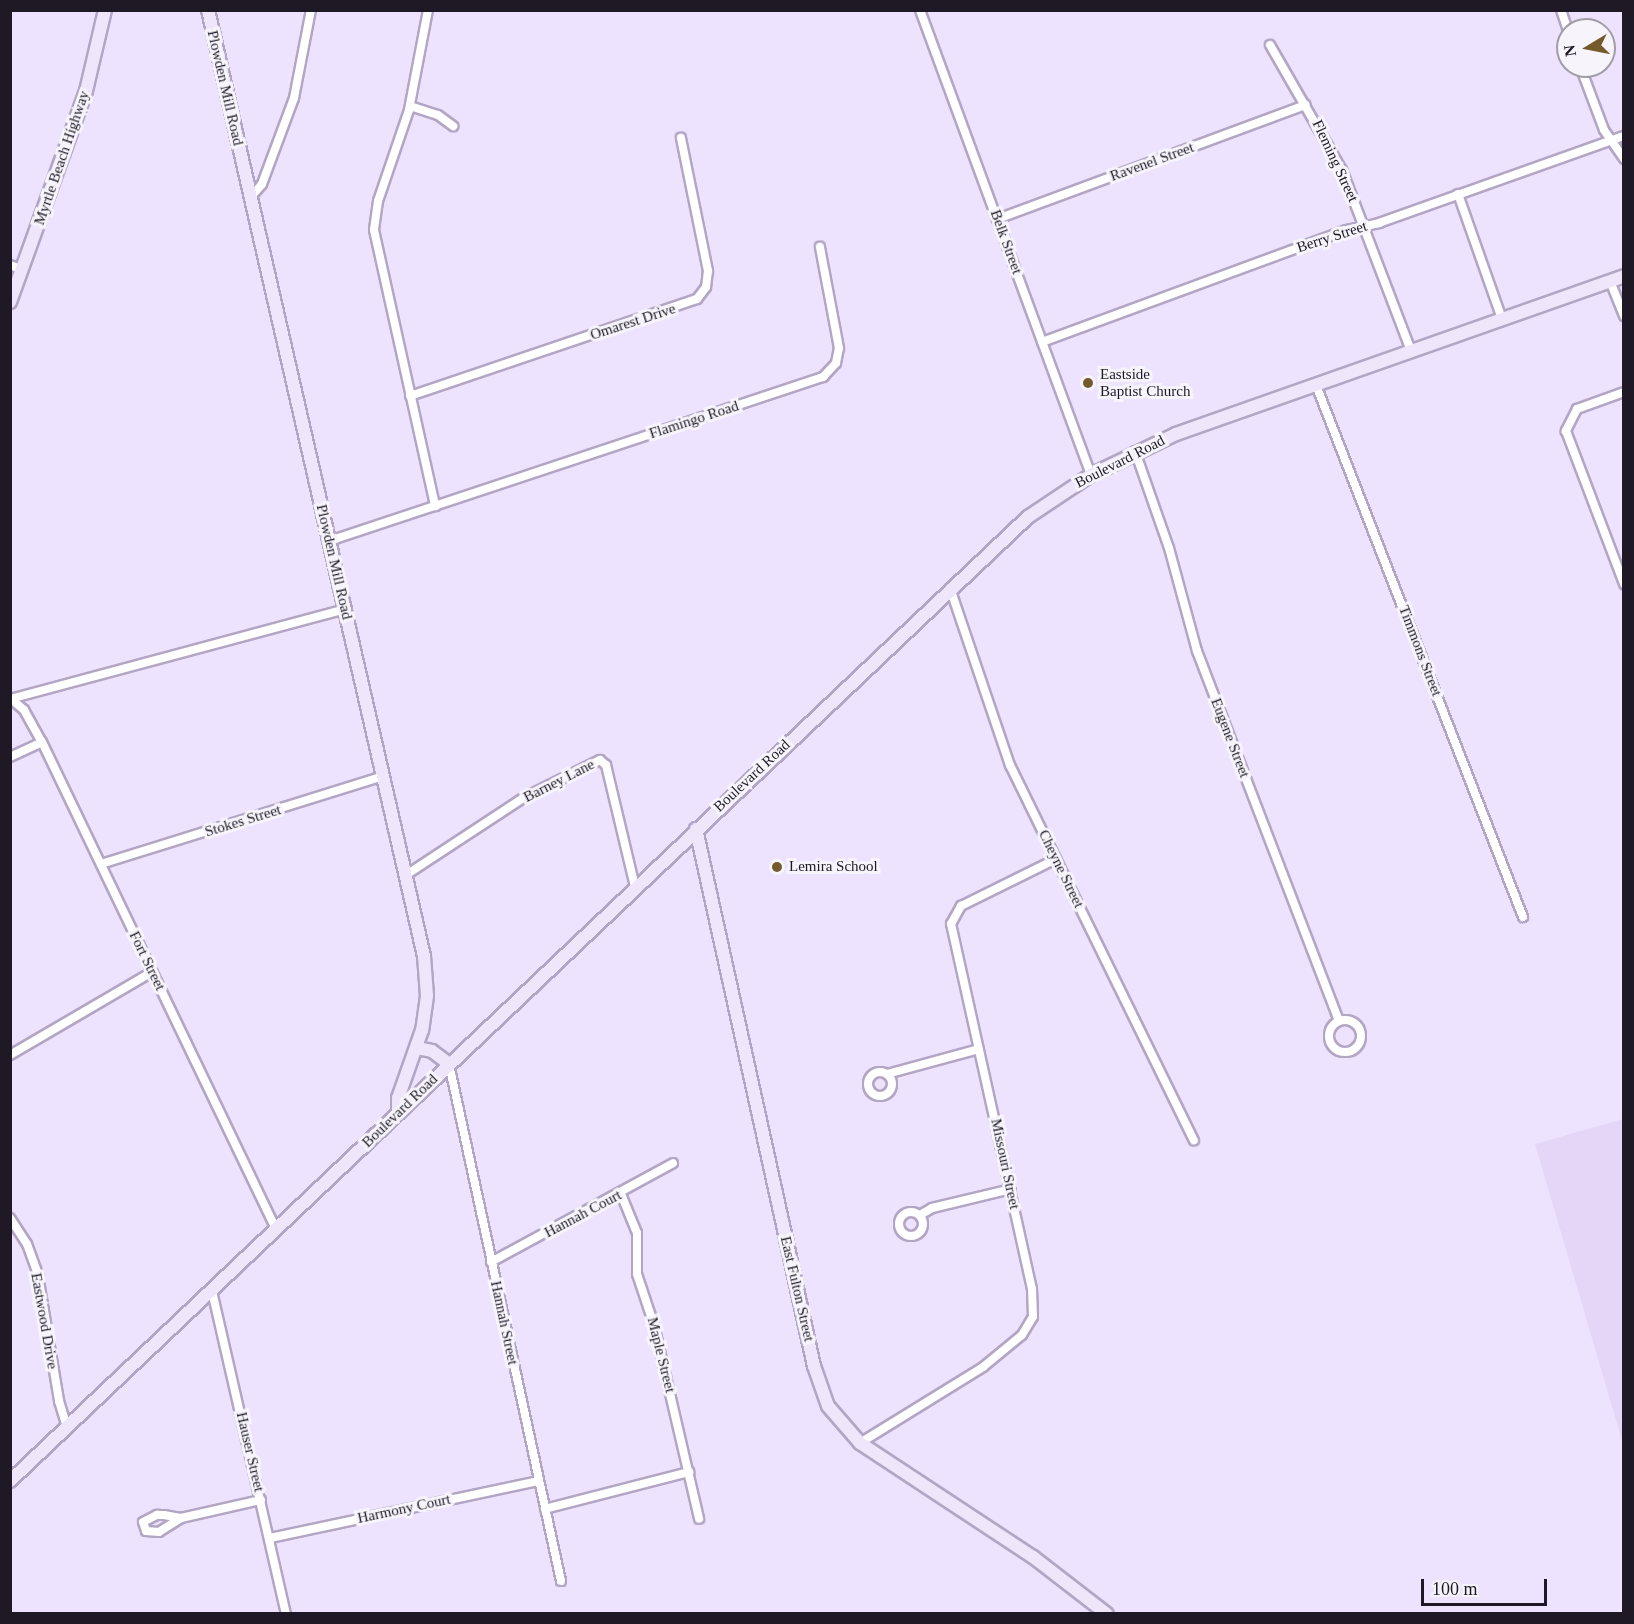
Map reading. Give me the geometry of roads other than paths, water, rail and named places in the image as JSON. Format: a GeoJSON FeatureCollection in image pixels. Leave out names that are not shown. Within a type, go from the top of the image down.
{"type":"FeatureCollection","features":[{"type":"Feature","properties":{"kind":"street","name":"Myrtle Beach Highway"},"geometry":{"type":"LineString","coordinates":[[10,302],[16,267],[86,91],[105,10]]}},
{"type":"Feature","properties":{"kind":"street","name":"Plowden Mill Road"},"geometry":{"type":"LineString","coordinates":[[208,10],[384,776],[427,977],[426,1007],[417,1048],[398,1098],[398,1113]]}},
{"type":"Feature","properties":{"kind":"street"},"geometry":{"type":"LineString","coordinates":[[250,198],[262,184],[294,98],[311,10]]}},
{"type":"Feature","properties":{"kind":"street"},"geometry":{"type":"LineString","coordinates":[[428,10],[410,106],[378,201],[374,230],[435,506]]}},
{"type":"Feature","properties":{"kind":"street","name":"Belk Street"},"geometry":{"type":"LineString","coordinates":[[920,10],[1091,475]]}},
{"type":"Feature","properties":{"kind":"street","name":"Fleming Street"},"geometry":{"type":"LineString","coordinates":[[1270,45],[1333,151],[1411,351]]}},
{"type":"Feature","properties":{"kind":"street"},"geometry":{"type":"LineString","coordinates":[[1584,78],[1598,116],[1623,159]]}},
{"type":"Feature","properties":{"kind":"street","name":"Ravenel Street"},"geometry":{"type":"LineString","coordinates":[[997,219],[1306,105]]}},
{"type":"Feature","properties":{"kind":"street"},"geometry":{"type":"LineString","coordinates":[[410,106],[438,115],[453,126]]}},
{"type":"Feature","properties":{"kind":"street","name":"Berry Street"},"geometry":{"type":"LineString","coordinates":[[1042,342],[1623,136]]}},
{"type":"Feature","properties":{"kind":"street","name":"Omarest Drive"},"geometry":{"type":"LineString","coordinates":[[410,396],[697,299],[706,287],[708,271],[681,138]]}},
{"type":"Feature","properties":{"kind":"street"},"geometry":{"type":"LineString","coordinates":[[1458,194],[1502,319]]}},
{"type":"Feature","properties":{"kind":"street","name":"Flamingo Road"},"geometry":{"type":"LineString","coordinates":[[329,541],[826,375],[836,363],[839,348],[820,247]]}},
{"type":"Feature","properties":{"kind":"street","name":"Boulevard Road"},"geometry":{"type":"LineString","coordinates":[[10,1482],[950,588],[1028,518],[1091,475],[1135,451],[1623,276]]}},
{"type":"Feature","properties":{"kind":"street"},"geometry":{"type":"LineString","coordinates":[[1610,281],[1623,315]]}},
{"type":"Feature","properties":{"kind":"street","name":"Timmons Street"},"geometry":{"type":"LineString","coordinates":[[1317,385],[1523,917]]}},
{"type":"Feature","properties":{"kind":"street"},"geometry":{"type":"LineString","coordinates":[[1623,392],[1577,409],[1566,431],[1623,584]]}},
{"type":"Feature","properties":{"kind":"street","name":"Eugene Street"},"geometry":{"type":"LineString","coordinates":[[1135,451],[1169,548],[1197,651],[1338,1021]]}},
{"type":"Feature","properties":{"kind":"street","name":"Cheyne Street"},"geometry":{"type":"LineString","coordinates":[[950,588],[1008,757],[1194,1140]]}},
{"type":"Feature","properties":{"kind":"street","name":"Fort Street"},"geometry":{"type":"LineString","coordinates":[[276,1229],[42,742],[24,710],[10,699],[345,609]]}},
{"type":"Feature","properties":{"kind":"street"},"geometry":{"type":"LineString","coordinates":[[10,757],[42,742]]}},
{"type":"Feature","properties":{"kind":"street","name":"Barney Lane"},"geometry":{"type":"LineString","coordinates":[[406,875],[523,798],[600,760],[606,765],[635,887]]}},
{"type":"Feature","properties":{"kind":"street","name":"Stokes Street"},"geometry":{"type":"LineString","coordinates":[[101,864],[384,776]]}},
{"type":"Feature","properties":{"kind":"street","name":"East Fulton Street"},"geometry":{"type":"LineString","coordinates":[[696,829],[819,1384],[835,1419],[860,1443],[1033,1557],[1107,1614]]}},
{"type":"Feature","properties":{"kind":"street","name":"Missouri Street"},"geometry":{"type":"LineString","coordinates":[[860,1443],[983,1367],[1022,1335],[1031,1323],[1032,1289],[952,928],[953,916],[961,906],[1056,859]]}},
{"type":"Feature","properties":{"kind":"street"},"geometry":{"type":"LineString","coordinates":[[10,1055],[152,972]]}},
{"type":"Feature","properties":{"kind":"street"},"geometry":{"type":"LineString","coordinates":[[1351,1020],[1360,1028],[1360,1044],[1351,1052],[1339,1051],[1330,1043],[1329,1031],[1338,1021],[1351,1020]]}},
{"type":"Feature","properties":{"kind":"street"},"geometry":{"type":"LineString","coordinates":[[417,1048],[432,1051],[448,1064]]}},
{"type":"Feature","properties":{"kind":"street"},"geometry":{"type":"LineString","coordinates":[[887,1074],[979,1049]]}},
{"type":"Feature","properties":{"kind":"street","name":"Hannah Street"},"geometry":{"type":"LineString","coordinates":[[448,1064],[561,1581]]}},
{"type":"Feature","properties":{"kind":"street","name":"Hannah Court"},"geometry":{"type":"LineString","coordinates":[[491,1262],[621,1194],[673,1163]]}},
{"type":"Feature","properties":{"kind":"street"},"geometry":{"type":"LineString","coordinates":[[920,1215],[932,1208],[1011,1189]]}},
{"type":"Feature","properties":{"kind":"street","name":"Maple Street"},"geometry":{"type":"LineString","coordinates":[[621,1194],[637,1233],[640,1250],[636,1270],[654,1325],[699,1519]]}},
{"type":"Feature","properties":{"kind":"street","name":"Eastwood Drive"},"geometry":{"type":"LineString","coordinates":[[10,1218],[27,1244],[38,1275],[58,1401],[67,1427]]}},
{"type":"Feature","properties":{"kind":"street","name":"Hauser Street"},"geometry":{"type":"LineString","coordinates":[[212,1290],[286,1614]]}},
{"type":"Feature","properties":{"kind":"street"},"geometry":{"type":"LineString","coordinates":[[545,1509],[688,1473]]}},
{"type":"Feature","properties":{"kind":"street","name":"Harmony Court"},"geometry":{"type":"LineString","coordinates":[[270,1538],[538,1481]]}},
{"type":"Feature","properties":{"kind":"street"},"geometry":{"type":"LineString","coordinates":[[181,1518],[261,1500]]}},
{"type":"Feature","properties":{"kind":"place","name":"Eastside Baptist Church"},"geometry":{"type":"Point","coordinates":[1088,383]}},
{"type":"Feature","properties":{"kind":"place","name":"Lemira School"},"geometry":{"type":"Point","coordinates":[777,867]}}]}
